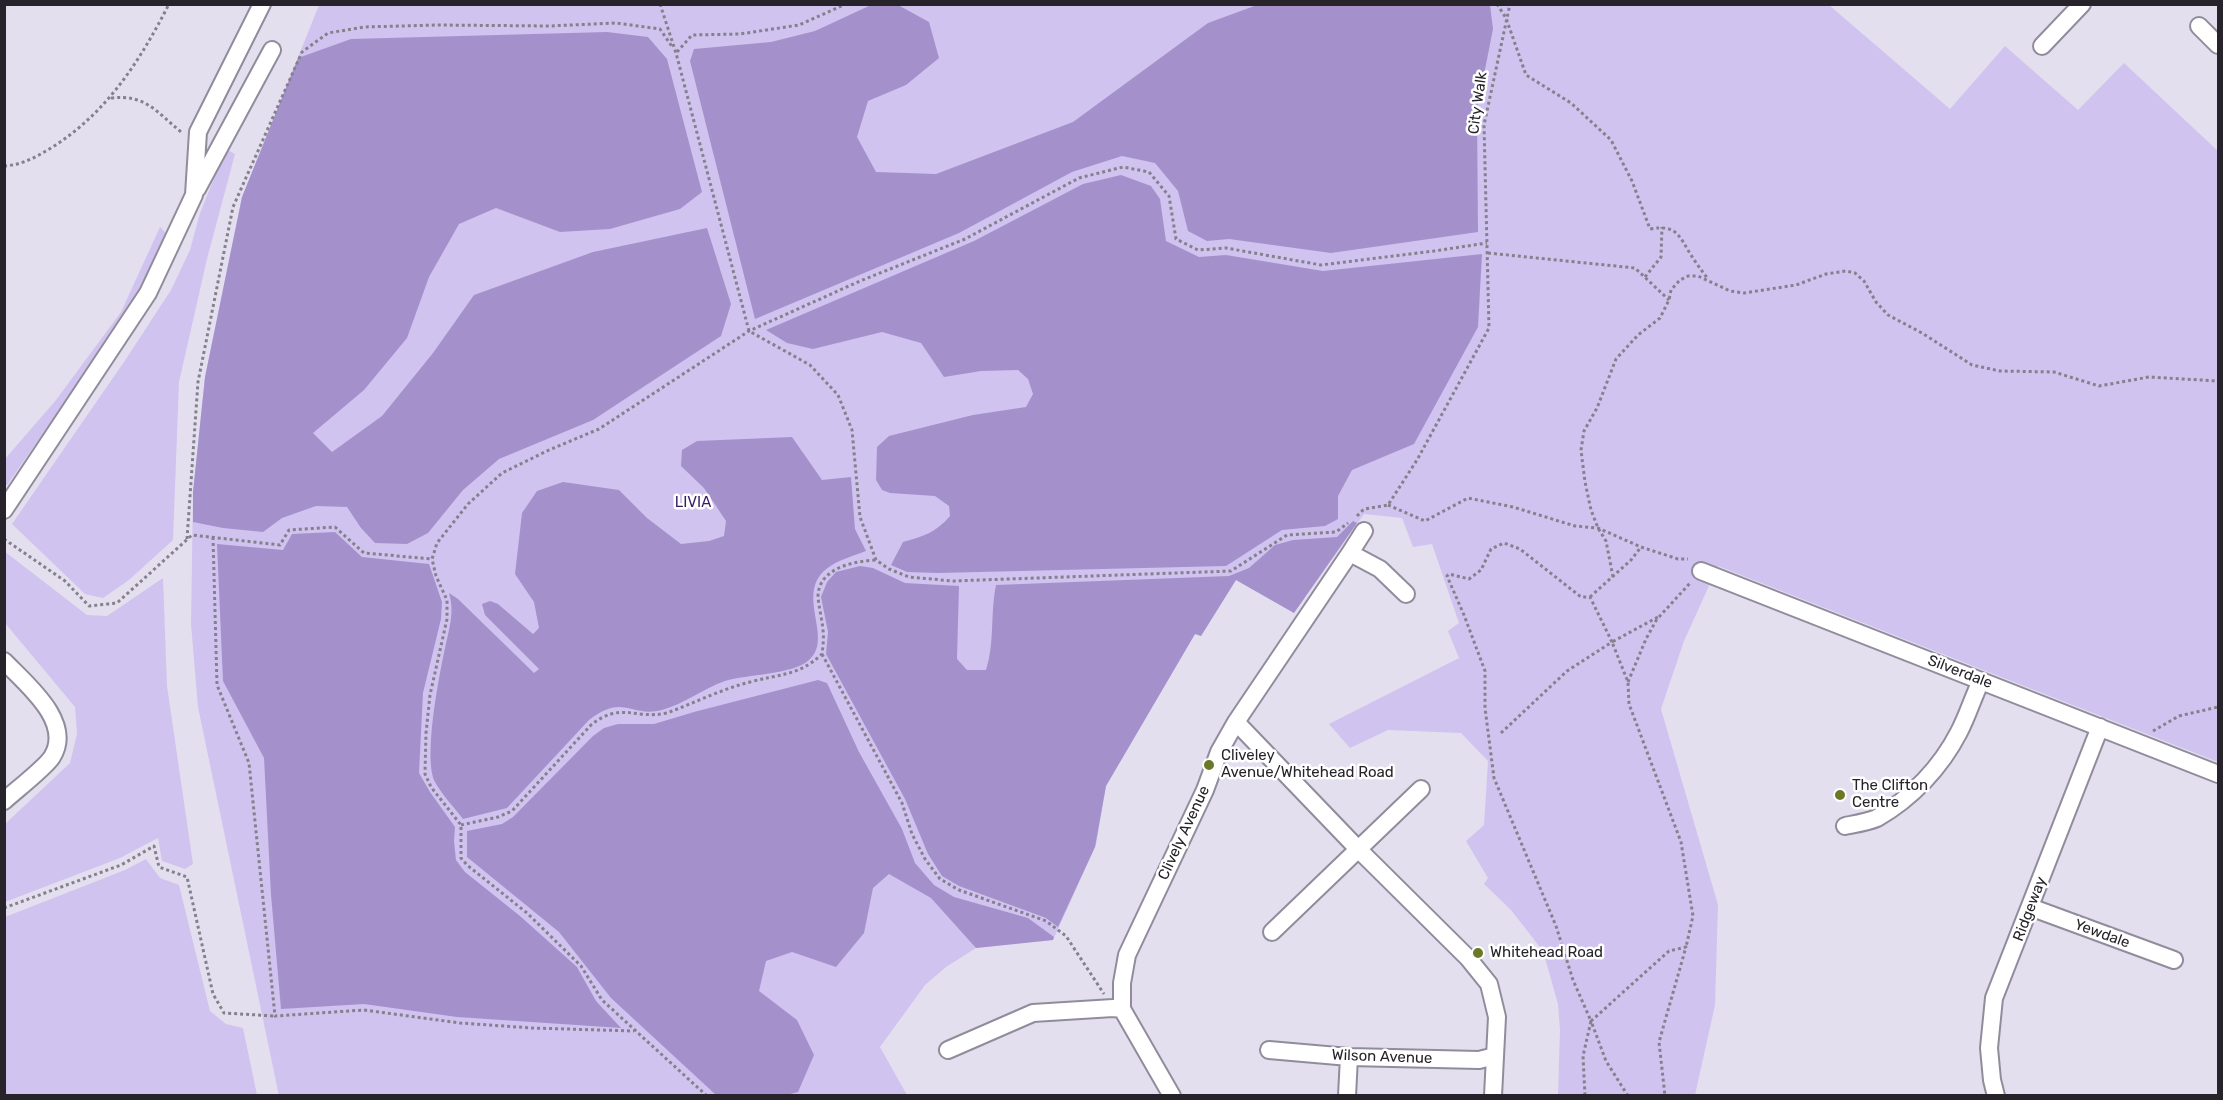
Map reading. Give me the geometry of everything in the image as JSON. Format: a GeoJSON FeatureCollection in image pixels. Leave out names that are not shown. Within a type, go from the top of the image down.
{"type":"FeatureCollection","features":[{"type":"Feature","properties":{"kind":"street"},"geometry":{"type":"LineString","coordinates":[[194,195],[198,132],[262,4]]}},
{"type":"Feature","properties":{"kind":"street"},"geometry":{"type":"LineString","coordinates":[[2042,46],[2082,4]]}},
{"type":"Feature","properties":{"kind":"street"},"geometry":{"type":"LineString","coordinates":[[2199,26],[2218,45]]}},
{"type":"Feature","properties":{"kind":"street"},"geometry":{"type":"LineString","coordinates":[[4,510],[148,293],[194,195],[272,50]]}},
{"type":"Feature","properties":{"kind":"street","name":"Clively Avenue"},"geometry":{"type":"LineString","coordinates":[[1118,1008],[1127,955],[1205,790],[1219,752],[1236,722],[1350,553],[1359,525]]}},
{"type":"Feature","properties":{"kind":"street"},"geometry":{"type":"LineString","coordinates":[[1350,553],[1380,569],[1406,594]]}},
{"type":"Feature","properties":{"kind":"street","name":"Silverdale"},"geometry":{"type":"LineString","coordinates":[[1701,571],[2218,774]]}},
{"type":"Feature","properties":{"kind":"street"},"geometry":{"type":"LineString","coordinates":[[4,661],[52,713],[58,735],[52,757],[4,801]]}},
{"type":"Feature","properties":{"kind":"street"},"geometry":{"type":"LineString","coordinates":[[1845,826],[1875,819],[1912,793],[1944,759],[1981,681]]}},
{"type":"Feature","properties":{"kind":"street"},"geometry":{"type":"LineString","coordinates":[[1236,722],[1358,849],[1468,958],[1489,984],[1497,1017],[1493,1095]]}},
{"type":"Feature","properties":{"kind":"street","name":"Ridgeway"},"geometry":{"type":"LineString","coordinates":[[1996,1095],[1989,1048],[1994,998],[2100,727]]}},
{"type":"Feature","properties":{"kind":"street"},"geometry":{"type":"LineString","coordinates":[[1272,932],[1421,789]]}},
{"type":"Feature","properties":{"kind":"street","name":"Yewdale"},"geometry":{"type":"LineString","coordinates":[[2030,907],[2174,960]]}},
{"type":"Feature","properties":{"kind":"street"},"geometry":{"type":"LineString","coordinates":[[948,1050],[1033,1013],[1118,1008],[1172,1095]]}},
{"type":"Feature","properties":{"kind":"street","name":"Wilson Avenue"},"geometry":{"type":"LineString","coordinates":[[1269,1050],[1349,1057],[1479,1060],[1495,1056]]}},
{"type":"Feature","properties":{"kind":"street"},"geometry":{"type":"LineString","coordinates":[[1347,1095],[1349,1057]]}},
{"type":"Feature","properties":{"kind":"path"},"geometry":{"type":"LineString","coordinates":[[4,166],[15,166],[36,158],[70,137],[111,98],[138,60],[169,4]]}},
{"type":"Feature","properties":{"kind":"path"},"geometry":{"type":"LineString","coordinates":[[660,4],[676,53],[749,331],[810,365],[838,395],[852,430],[860,518],[876,560],[909,578],[953,580],[1231,571],[1287,535],[1336,532],[1359,525],[1364,509],[1388,505],[1425,521],[1468,498],[1513,507],[1575,525],[1598,528],[1641,547],[1705,565],[1658,617],[1628,682]]}},
{"type":"Feature","properties":{"kind":"path"},"geometry":{"type":"LineString","coordinates":[[676,53],[692,35],[740,34],[800,25],[846,4]]}},
{"type":"Feature","properties":{"kind":"path"},"geometry":{"type":"LineString","coordinates":[[1497,4],[1506,18],[1526,75],[1571,103],[1611,140],[1632,181],[1650,230],[1662,227],[1676,231],[1709,280]]}},
{"type":"Feature","properties":{"kind":"path","name":"City Walk"},"geometry":{"type":"LineString","coordinates":[[1388,505],[1417,460],[1489,328],[1484,125],[1510,4]]}},
{"type":"Feature","properties":{"kind":"path"},"geometry":{"type":"LineString","coordinates":[[187,539],[198,382],[233,207],[302,52],[328,33],[364,27],[549,26],[616,23],[660,28],[676,53]]}},
{"type":"Feature","properties":{"kind":"path"},"geometry":{"type":"LineString","coordinates":[[111,98],[125,96],[137,98],[153,108],[197,146]]}},
{"type":"Feature","properties":{"kind":"path"},"geometry":{"type":"LineString","coordinates":[[707,1095],[602,1000],[580,966],[527,913],[467,865],[461,858],[460,825],[425,774],[430,695],[447,619],[447,600],[436,576],[432,559],[437,543],[468,504],[502,473],[599,429],[749,331],[860,281],[965,239],[1079,178],[1123,167],[1149,172],[1168,196],[1176,238],[1198,250],[1226,248],[1321,265],[1487,243]]}},
{"type":"Feature","properties":{"kind":"path"},"geometry":{"type":"LineString","coordinates":[[1644,277],[1661,257],[1662,227]]}},
{"type":"Feature","properties":{"kind":"path"},"geometry":{"type":"LineString","coordinates":[[1488,253],[1635,268],[1669,300]]}},
{"type":"Feature","properties":{"kind":"path"},"geometry":{"type":"LineString","coordinates":[[1613,577],[1606,541],[1591,510],[1581,450],[1584,431],[1598,408],[1616,359],[1638,335],[1660,318],[1671,290],[1680,280],[1688,276],[1698,276],[1730,291],[1744,292],[1796,285],[1826,274],[1846,271],[1855,273],[1864,281],[1876,302],[1888,315],[1922,333],[1972,365],[2000,371],[2054,372],[2099,386],[2149,376],[2218,381]]}},
{"type":"Feature","properties":{"kind":"path"},"geometry":{"type":"LineString","coordinates":[[4,539],[65,581],[89,606],[117,603],[192,534],[280,545],[289,530],[335,527],[364,553],[432,559]]}},
{"type":"Feature","properties":{"kind":"path"},"geometry":{"type":"LineString","coordinates":[[213,537],[217,685],[249,763],[275,1016]]}},
{"type":"Feature","properties":{"kind":"path"},"geometry":{"type":"LineString","coordinates":[[1628,1095],[1606,1061],[1573,980],[1556,926],[1494,777],[1485,708],[1485,671],[1447,576],[1449,574],[1468,579],[1481,570],[1491,549],[1504,543],[1520,549],[1581,597],[1590,597],[1631,560],[1641,547]]}},
{"type":"Feature","properties":{"kind":"path"},"geometry":{"type":"LineString","coordinates":[[876,560],[856,561],[837,568],[823,582],[818,597],[824,633],[822,654],[902,803],[912,834],[925,859],[940,879],[959,890],[1046,921],[1066,936],[1118,1008]]}},
{"type":"Feature","properties":{"kind":"path"},"geometry":{"type":"LineString","coordinates":[[1590,597],[1628,682],[1629,704],[1681,842],[1694,916],[1659,1042],[1665,1095]]}},
{"type":"Feature","properties":{"kind":"path"},"geometry":{"type":"LineString","coordinates":[[1501,734],[1567,671],[1612,642],[1658,617]]}},
{"type":"Feature","properties":{"kind":"path"},"geometry":{"type":"LineString","coordinates":[[460,825],[498,817],[512,811],[591,724],[604,714],[620,711],[654,716],[667,713],[749,682],[793,673],[811,664],[822,654]]}},
{"type":"Feature","properties":{"kind":"path"},"geometry":{"type":"LineString","coordinates":[[2137,742],[2179,717],[2218,707]]}},
{"type":"Feature","properties":{"kind":"path"},"geometry":{"type":"LineString","coordinates":[[4,908],[121,865],[154,846],[159,867],[187,877],[213,994],[224,1013],[275,1016],[364,1010],[460,1023],[636,1031]]}},
{"type":"Feature","properties":{"kind":"path"},"geometry":{"type":"LineString","coordinates":[[1585,1095],[1583,1056],[1591,1021],[1669,951],[1686,947]]}},
{"type":"Feature","properties":{"kind":"green space","name":"LIVIA"},"geometry":{"type":"Polygon","coordinates":[[[319,5],[1829,5],[1950,109],[2005,46],[2078,110],[2124,63],[2218,151],[2218,762],[1718,566],[1684,641],[1661,709],[1718,905],[1715,1005],[1695,1095],[1558,1095],[1560,1030],[1558,1004],[1543,951],[1511,910],[1484,884],[1488,878],[1466,841],[1484,825],[1488,761],[1461,733],[1388,730],[1350,748],[1329,724],[1459,658],[1448,631],[1459,623],[1432,544],[1413,547],[1402,518],[1364,514],[1294,613],[1236,580],[1201,636],[1195,634],[1106,786],[1096,845],[1053,940],[976,948],[946,967],[925,985],[880,1047],[907,1095],[279,1096],[198,707],[191,624],[193,492],[205,377],[242,197],[319,5]]]}},
{"type":"Feature","properties":{"kind":"green space"},"geometry":{"type":"Polygon","coordinates":[[[226,149],[235,154],[207,259],[179,382],[173,540],[129,580],[103,598],[85,594],[12,524],[171,290],[190,250],[200,213],[226,149]]]}},
{"type":"Feature","properties":{"kind":"green space"},"geometry":{"type":"Polygon","coordinates":[[[160,227],[169,236],[142,291],[7,485],[5,484],[5,459],[56,400],[121,312],[160,227]]]}},
{"type":"Feature","properties":{"kind":"green space"},"geometry":{"type":"Polygon","coordinates":[[[4,551],[87,615],[107,616],[163,578],[167,686],[193,864],[185,869],[162,861],[158,838],[120,858],[5,902],[5,824],[70,763],[77,734],[75,707],[5,623],[4,551]]]}},
{"type":"Feature","properties":{"kind":"green space"},"geometry":{"type":"Polygon","coordinates":[[[146,859],[160,878],[179,885],[210,1011],[226,1024],[243,1028],[257,1095],[5,1095],[5,917],[125,870],[146,859]]]}},
{"type":"Feature","properties":{"kind":"shaded area"},"geometry":{"type":"Polygon","coordinates":[[[871,5],[898,5],[929,22],[939,58],[906,85],[868,101],[857,137],[876,172],[936,174],[1073,122],[1208,23],[1257,5],[1490,5],[1493,29],[1477,110],[1478,232],[1331,253],[1229,239],[1207,241],[1188,231],[1178,191],[1155,163],[1122,156],[1072,172],[959,233],[755,319],[690,61],[694,49],[771,42],[815,31],[871,5]]]}},
{"type":"Feature","properties":{"kind":"shaded area"},"geometry":{"type":"Polygon","coordinates":[[[607,32],[648,37],[667,59],[702,192],[680,209],[610,229],[560,232],[496,208],[459,224],[429,277],[407,338],[364,390],[313,433],[332,452],[382,416],[433,353],[474,295],[593,252],[707,228],[731,304],[721,336],[593,420],[499,459],[463,490],[428,533],[407,544],[375,543],[361,528],[347,507],[316,506],[282,518],[263,532],[193,522],[193,492],[205,377],[242,197],[298,58],[351,39],[607,32]]]}},
{"type":"Feature","properties":{"kind":"shaded area"},"geometry":{"type":"Polygon","coordinates":[[[1121,175],[1151,186],[1160,199],[1166,241],[1199,257],[1226,255],[1323,271],[1482,254],[1478,327],[1414,444],[1352,470],[1338,496],[1338,519],[1325,526],[1282,530],[1226,566],[938,573],[907,572],[891,565],[903,542],[929,533],[945,522],[950,516],[949,506],[935,496],[890,493],[882,490],[876,480],[877,447],[889,436],[973,415],[1026,407],[1033,394],[1028,379],[1018,370],[981,371],[944,377],[921,343],[882,332],[813,349],[787,343],[766,330],[974,241],[1083,184],[1121,175]]]}},
{"type":"Feature","properties":{"kind":"shaded area"},"geometry":{"type":"Polygon","coordinates":[[[792,437],[822,480],[851,477],[855,529],[866,551],[832,565],[820,575],[814,587],[813,600],[818,639],[816,650],[809,660],[792,669],[725,681],[662,710],[651,712],[619,707],[601,712],[589,720],[507,808],[463,819],[435,782],[431,755],[436,696],[451,620],[449,593],[534,673],[539,669],[485,615],[482,604],[490,601],[498,604],[533,634],[539,628],[534,602],[515,574],[522,513],[537,491],[563,482],[619,490],[647,518],[681,544],[709,541],[724,536],[726,521],[704,488],[681,466],[682,450],[697,441],[792,437]]]}},
{"type":"Feature","properties":{"kind":"shaded area"},"geometry":{"type":"Polygon","coordinates":[[[1353,521],[1357,523],[1294,613],[1236,580],[1201,636],[1195,634],[1106,786],[1095,847],[1058,927],[1046,918],[959,886],[942,876],[928,854],[905,799],[826,654],[828,632],[821,597],[827,582],[836,572],[860,566],[873,568],[905,583],[959,586],[957,659],[967,670],[986,670],[991,649],[996,585],[1229,576],[1249,568],[1275,545],[1293,540],[1337,537],[1353,521]]]}},
{"type":"Feature","properties":{"kind":"shaded area"},"geometry":{"type":"Polygon","coordinates":[[[335,532],[362,557],[429,564],[442,602],[441,619],[423,693],[419,773],[455,827],[456,860],[465,872],[520,916],[577,967],[596,1001],[621,1028],[457,1017],[364,1004],[281,1009],[271,895],[264,758],[223,681],[217,544],[283,550],[292,534],[335,532]]]}},
{"type":"Feature","properties":{"kind":"shaded area"},"geometry":{"type":"Polygon","coordinates":[[[818,680],[827,683],[859,752],[902,829],[915,863],[934,885],[954,897],[1028,918],[1054,937],[1053,940],[976,948],[931,898],[889,874],[873,888],[864,933],[836,967],[792,952],[766,961],[759,991],[797,1020],[814,1055],[798,1092],[783,1096],[716,1095],[611,998],[559,932],[467,857],[467,831],[502,824],[513,817],[593,736],[604,728],[618,724],[654,724],[818,680]]]}},
{"type":"Feature","properties":{"kind":"place","name":"Cliveley Avenue/Whitehead Road"},"geometry":{"type":"Point","coordinates":[1209,765]}},
{"type":"Feature","properties":{"kind":"place","name":"The Clifton Centre"},"geometry":{"type":"Point","coordinates":[1840,795]}},
{"type":"Feature","properties":{"kind":"place","name":"Whitehead Road"},"geometry":{"type":"Point","coordinates":[1478,953]}}]}
